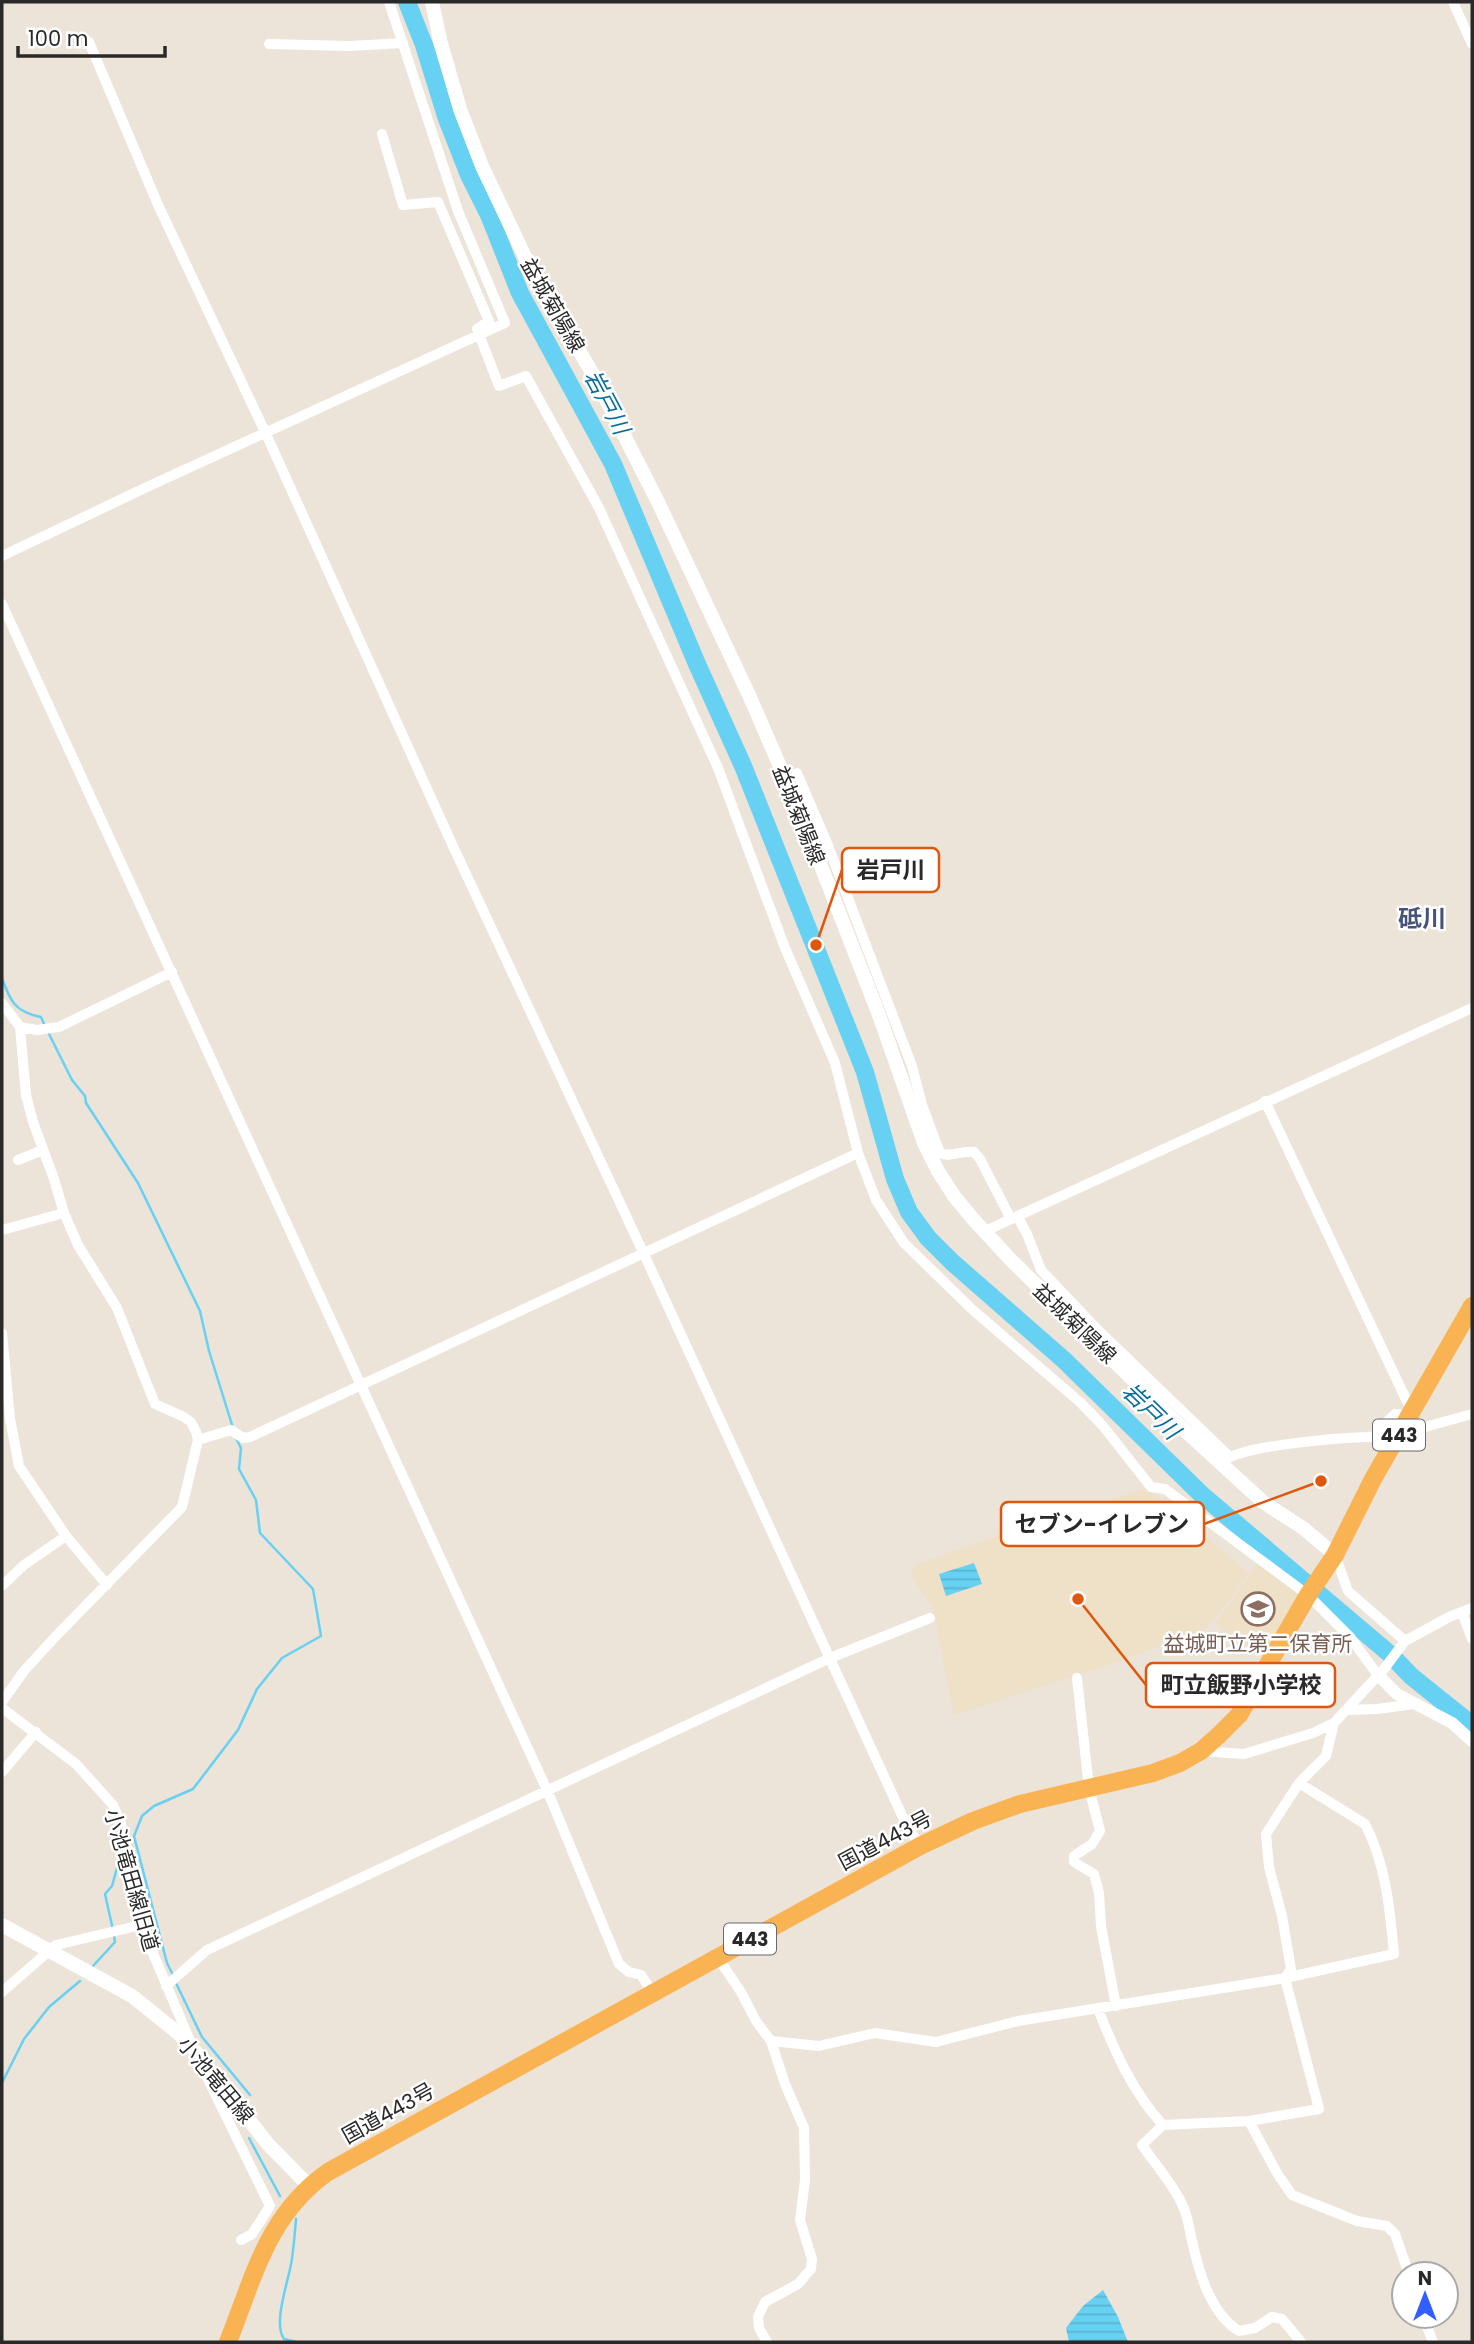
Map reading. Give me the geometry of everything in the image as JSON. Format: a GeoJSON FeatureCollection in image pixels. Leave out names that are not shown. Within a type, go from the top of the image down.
{"type":"FeatureCollection","features":[{"type":"Feature","properties":{"kind":"highway","name":"国道443号"},"geometry":{"type":"LineString","coordinates":[[228,2342],[264,2248],[283,2218],[309,2186],[386,2139],[920,1846],[973,1821],[1020,1804],[1153,1773],[1180,1763],[1201,1751],[1239,1715],[1308,1595],[1332,1560],[1373,1479],[1470,1314]]}},
{"type":"Feature","properties":{"kind":"main road","name":"益城菊陽線"},"geometry":{"type":"LineString","coordinates":[[432,2],[460,109],[482,166],[529,265],[594,376],[659,504],[749,695],[802,817],[929,1152],[954,1196],[1020,1269],[1224,1460],[1263,1502],[1303,1528],[1332,1560]]}},
{"type":"Feature","properties":{"kind":"main road","name":"小池竜田線"},"geometry":{"type":"LineString","coordinates":[[2,1925],[132,1996],[178,2034],[195,2051],[268,2144],[309,2186]]}},
{"type":"Feature","properties":{"kind":"street"},"geometry":{"type":"LineString","coordinates":[[2,556],[147,486],[505,323],[458,211],[389,2]]}},
{"type":"Feature","properties":{"kind":"street"},"geometry":{"type":"LineString","coordinates":[[1453,2],[1472,44]]}},
{"type":"Feature","properties":{"kind":"street"},"geometry":{"type":"LineString","coordinates":[[89,43],[159,206],[452,844],[906,1824],[920,1846]]}},
{"type":"Feature","properties":{"kind":"street"},"geometry":{"type":"LineString","coordinates":[[269,44],[350,46],[403,43]]}},
{"type":"Feature","properties":{"kind":"street"},"geometry":{"type":"LineString","coordinates":[[382,134],[403,205],[438,202],[489,321],[477,329],[499,386],[526,376],[575,462],[621,555],[718,768],[785,948],[835,1063],[858,1153],[876,1200],[904,1243],[974,1311],[1081,1403],[1103,1426],[1151,1487],[1165,1489],[1308,1595],[1350,1637],[1397,1694],[1452,1723],[1472,1741]]}},
{"type":"Feature","properties":{"kind":"street"},"geometry":{"type":"LineString","coordinates":[[2,604],[547,1790],[619,1965],[629,1972],[641,1975],[653,1993]]}},
{"type":"Feature","properties":{"kind":"street"},"geometry":{"type":"LineString","coordinates":[[797,773],[827,843],[912,1066],[922,1105],[940,1153],[946,1156],[966,1150],[974,1152],[1014,1218],[1027,1234],[1041,1270],[1224,1460],[1277,1447],[1376,1436],[1395,1414],[1410,1417],[1425,1427],[1472,1414]]}},
{"type":"Feature","properties":{"kind":"street"},"geometry":{"type":"LineString","coordinates":[[20,1027],[37,1030],[59,1027],[172,972]]}},
{"type":"Feature","properties":{"kind":"street"},"geometry":{"type":"LineString","coordinates":[[2,1003],[20,1027],[26,1095],[64,1213],[78,1245],[110,1293],[155,1404],[191,1422],[198,1440],[182,1507],[24,1671],[2,1702]]}},
{"type":"Feature","properties":{"kind":"street"},"geometry":{"type":"LineString","coordinates":[[985,1231],[1472,1008]]}},
{"type":"Feature","properties":{"kind":"street"},"geometry":{"type":"LineString","coordinates":[[1265,1101],[1410,1417]]}},
{"type":"Feature","properties":{"kind":"street"},"geometry":{"type":"LineString","coordinates":[[18,1160],[43,1150]]}},
{"type":"Feature","properties":{"kind":"street"},"geometry":{"type":"LineString","coordinates":[[198,1440],[231,1430],[243,1438],[250,1437],[858,1153]]}},
{"type":"Feature","properties":{"kind":"street"},"geometry":{"type":"LineString","coordinates":[[2,1230],[64,1213]]}},
{"type":"Feature","properties":{"kind":"street"},"geometry":{"type":"LineString","coordinates":[[2,1333],[10,1419],[19,1466],[66,1536],[107,1585]]}},
{"type":"Feature","properties":{"kind":"street"},"geometry":{"type":"LineString","coordinates":[[2,1586],[24,1565],[66,1536]]}},
{"type":"Feature","properties":{"kind":"street"},"geometry":{"type":"LineString","coordinates":[[1332,1560],[1348,1591],[1405,1641]]}},
{"type":"Feature","properties":{"kind":"street"},"geometry":{"type":"LineString","coordinates":[[1201,1751],[1244,1754],[1313,1733],[1334,1723],[1381,1672],[1405,1641],[1467,1610],[1472,1639]]}},
{"type":"Feature","properties":{"kind":"street"},"geometry":{"type":"LineString","coordinates":[[172,1981],[207,1950],[830,1658],[930,1618]]}},
{"type":"Feature","properties":{"kind":"street"},"geometry":{"type":"LineString","coordinates":[[1077,1678],[1089,1788],[1100,1830],[1092,1844],[1074,1856],[1073,1862],[1094,1874],[1116,2006]]}},
{"type":"Feature","properties":{"kind":"street"},"geometry":{"type":"LineString","coordinates":[[1346,1710],[1414,1704]]}},
{"type":"Feature","properties":{"kind":"street","name":"小池竜田線旧道"},"geometry":{"type":"LineString","coordinates":[[2,1709],[76,1764],[113,1805],[121,1824],[134,1877],[141,1925],[172,1981],[195,2051],[270,2206],[252,2235],[240,2240]]}},
{"type":"Feature","properties":{"kind":"street"},"geometry":{"type":"LineString","coordinates":[[1301,2342],[1282,2319],[1272,2317],[1255,2328],[1239,2331],[1219,2312],[1197,2260],[1182,2203],[1142,2145],[1163,2125],[1249,2121],[1319,2109],[1285,1978],[1291,1969],[1282,1916],[1269,1867],[1266,1834],[1299,1783],[1326,1756],[1334,1723]]}},
{"type":"Feature","properties":{"kind":"street"},"geometry":{"type":"LineString","coordinates":[[2,1772],[36,1732]]}},
{"type":"Feature","properties":{"kind":"street"},"geometry":{"type":"LineString","coordinates":[[771,2041],[819,2046],[875,2033],[936,2042],[1018,2021],[1285,1978],[1394,1954],[1389,1896],[1371,1835],[1365,1824],[1299,1783]]}},
{"type":"Feature","properties":{"kind":"street"},"geometry":{"type":"LineString","coordinates":[[2,1992],[56,1945],[141,1925]]}},
{"type":"Feature","properties":{"kind":"street"},"geometry":{"type":"LineString","coordinates":[[718,1958],[771,2041],[785,2084],[804,2128],[805,2180],[800,2220],[812,2259],[811,2269],[798,2284],[765,2302],[758,2316],[759,2328],[767,2342]]}},
{"type":"Feature","properties":{"kind":"street"},"geometry":{"type":"LineString","coordinates":[[1098,2009],[1116,2054],[1151,2112],[1163,2125]]}},
{"type":"Feature","properties":{"kind":"street"},"geometry":{"type":"LineString","coordinates":[[1249,2121],[1292,2195],[1357,2221],[1387,2226],[1395,2234],[1404,2260]]}},
{"type":"Feature","properties":{"kind":"shaded area"},"geometry":{"type":"Polygon","coordinates":[[[1147,1488],[1249,1573],[1218,1615],[1205,1629],[1117,1662],[954,1715],[933,1608],[911,1575],[915,1565],[1147,1488]]]}},
{"type":"Feature","properties":{"kind":"shaded area","name":"益城町立第二保育所"},"geometry":{"type":"Polygon","coordinates":[[[1258,1564],[1299,1595],[1263,1659],[1215,1623],[1258,1564]]]}},
{"type":"Feature","properties":{"kind":"water"},"geometry":{"type":"Polygon","coordinates":[[[974,1563],[982,1584],[946,1596],[939,1574],[974,1563]]]}},
{"type":"Feature","properties":{"kind":"water"},"geometry":{"type":"Polygon","coordinates":[[[1103,2290],[1128,2342],[1069,2342],[1066,2328],[1083,2306],[1103,2290]]]}},
{"type":"Feature","properties":{"kind":"waterway","name":"岩戸川"},"geometry":{"type":"LineString","coordinates":[[407,2],[424,45],[447,119],[520,293],[613,464],[743,766],[865,1072],[895,1179],[909,1212],[928,1238],[952,1262],[1064,1360],[1201,1494],[1391,1655],[1411,1676],[1472,1725]]}},
{"type":"Feature","properties":{"kind":"waterway"},"geometry":{"type":"LineString","coordinates":[[2,978],[19,1009],[41,1017],[45,1026]]}},
{"type":"Feature","properties":{"kind":"waterway"},"geometry":{"type":"LineString","coordinates":[[48,1032],[72,1080],[85,1096],[86,1103],[138,1183],[200,1311],[209,1351],[233,1428]]}},
{"type":"Feature","properties":{"kind":"waterway"},"geometry":{"type":"LineString","coordinates":[[173,1975],[167,1963],[134,1836],[142,1816],[154,1806],[193,1789],[238,1730],[257,1689],[282,1658],[321,1636],[313,1589],[260,1533],[256,1500],[239,1469],[241,1448],[236,1438]]}},
{"type":"Feature","properties":{"kind":"waterway"},"geometry":{"type":"LineString","coordinates":[[113,1930],[105,1894],[112,1886],[122,1850]]}},
{"type":"Feature","properties":{"kind":"waterway"},"geometry":{"type":"LineString","coordinates":[[93,1966],[115,1942],[114,1936]]}},
{"type":"Feature","properties":{"kind":"waterway"},"geometry":{"type":"LineString","coordinates":[[2,2083],[24,2039],[49,2007],[80,1981]]}},
{"type":"Feature","properties":{"kind":"waterway"},"geometry":{"type":"LineString","coordinates":[[175,1981],[202,2037],[250,2095]]}},
{"type":"Feature","properties":{"kind":"waterway"},"geometry":{"type":"LineString","coordinates":[[249,2138],[280,2196]]}},
{"type":"Feature","properties":{"kind":"waterway"},"geometry":{"type":"LineString","coordinates":[[296,2219],[280,2322],[284,2339],[297,2342]]}},
{"type":"Feature","properties":{"kind":"place","name":"岩戸川"},"geometry":{"type":"Point","coordinates":[816,945]}},
{"type":"Feature","properties":{"kind":"place","name":"セブン-イレブン"},"geometry":{"type":"Point","coordinates":[1321,1481]}},
{"type":"Feature","properties":{"kind":"place","name":"町立飯野小学校"},"geometry":{"type":"Point","coordinates":[1078,1599]}},
{"type":"Feature","properties":{"kind":"place","name":"益城町立第二保育所"},"geometry":{"type":"Point","coordinates":[1258,1609]}},
{"type":"Feature","properties":{"kind":"district","name":"砥川"},"geometry":{"type":"Point","coordinates":[1422,918]}}]}
